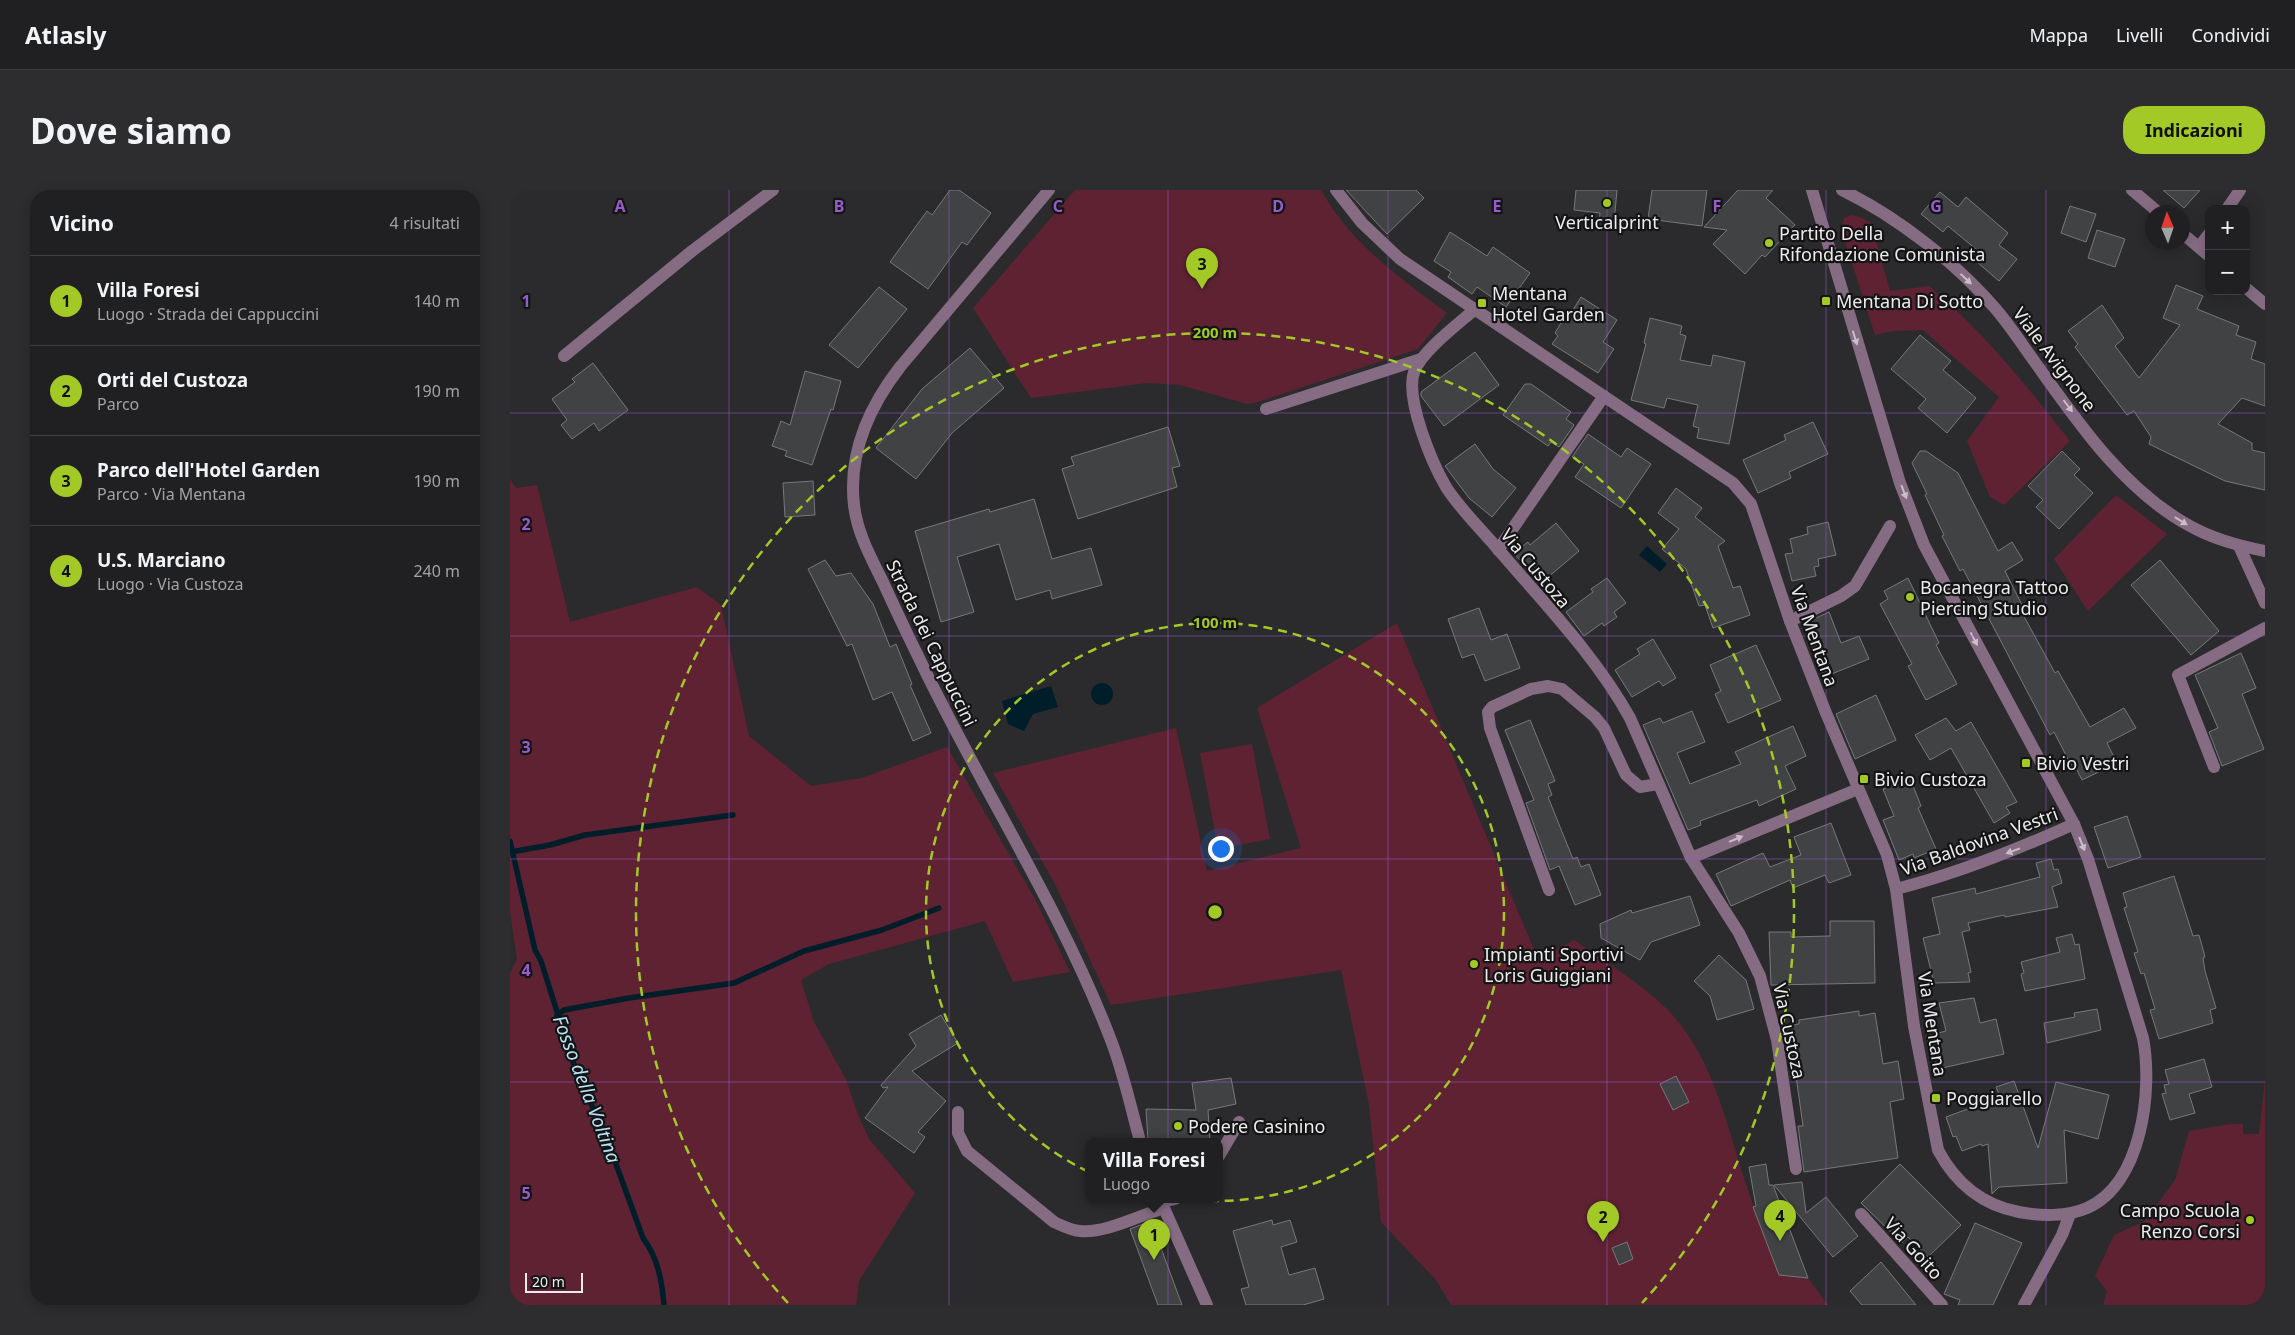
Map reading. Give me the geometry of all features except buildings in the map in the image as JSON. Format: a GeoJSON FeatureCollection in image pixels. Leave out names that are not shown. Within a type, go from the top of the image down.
{"type":"FeatureCollection","features":[{"type":"Feature","properties":{"kind":"street"},"geometry":{"type":"LineString","coordinates":[[564,356],[692,251],[773,190]]}},
{"type":"Feature","properties":{"kind":"street","name":"Strada dei Cappuccini"},"geometry":{"type":"LineString","coordinates":[[1049,190],[900,367],[884,389],[864,425],[858,444],[854,471],[853,500],[863,540],[942,707],[1045,895],[1081,972],[1112,1042],[1139,1138]]}},
{"type":"Feature","properties":{"kind":"street","name":"Via Mentana"},"geometry":{"type":"LineString","coordinates":[[1336,190],[1362,223],[1400,259],[1733,483],[1747,497],[1757,518],[1790,621],[1858,789],[1887,855],[1896,889],[1916,1035],[1935,1141],[1941,1156],[1964,1186],[1976,1196],[1991,1204],[2029,1214],[2070,1214],[2098,1202],[2121,1177],[2131,1158],[2143,1116],[2147,1079],[2143,1038],[2088,859],[2074,824],[1924,545],[1898,475],[1812,190]]}},
{"type":"Feature","properties":{"kind":"street","name":"Viale Avignone"},"geometry":{"type":"LineString","coordinates":[[1842,190],[1884,215],[1935,251],[1981,293],[2006,322],[2094,440],[2128,480],[2164,510],[2190,526],[2239,546],[2265,551]]}},
{"type":"Feature","properties":{"kind":"street"},"geometry":{"type":"LineString","coordinates":[[2132,190],[2150,205]]}},
{"type":"Feature","properties":{"kind":"street"},"geometry":{"type":"LineString","coordinates":[[2230,205],[2240,190]]}},
{"type":"Feature","properties":{"kind":"street"},"geometry":{"type":"LineString","coordinates":[[2190,241],[2204,252]]}},
{"type":"Feature","properties":{"kind":"street"},"geometry":{"type":"LineString","coordinates":[[2250,291],[2265,304]]}},
{"type":"Feature","properties":{"kind":"street","name":"Via Custoza"},"geometry":{"type":"LineString","coordinates":[[1474,310],[1421,359],[1415,371],[1412,390],[1431,455],[1446,488],[1578,644],[1621,702],[1691,858],[1739,933],[1764,987],[1777,1040],[1796,1169]]}},
{"type":"Feature","properties":{"kind":"street"},"geometry":{"type":"LineString","coordinates":[[1266,409],[1421,359]]}},
{"type":"Feature","properties":{"kind":"street"},"geometry":{"type":"LineString","coordinates":[[1498,550],[1604,396]]}},
{"type":"Feature","properties":{"kind":"street"},"geometry":{"type":"LineString","coordinates":[[1790,621],[1841,596],[1855,586],[1890,526]]}},
{"type":"Feature","properties":{"kind":"street"},"geometry":{"type":"LineString","coordinates":[[2239,546],[2265,603]]}},
{"type":"Feature","properties":{"kind":"street"},"geometry":{"type":"LineString","coordinates":[[2214,767],[2178,675],[2265,628]]}},
{"type":"Feature","properties":{"kind":"street"},"geometry":{"type":"LineString","coordinates":[[1548,890],[1490,728],[1488,716],[1492,707],[1531,688],[1548,686],[1562,689],[1582,704],[1600,722],[1628,779],[1643,788],[1658,784]]}},
{"type":"Feature","properties":{"kind":"street"},"geometry":{"type":"LineString","coordinates":[[1691,858],[1858,789]]}},
{"type":"Feature","properties":{"kind":"street","name":"Via Baldovina Vestri"},"geometry":{"type":"LineString","coordinates":[[1896,889],[1976,864],[2025,846],[2074,824]]}},
{"type":"Feature","properties":{"kind":"street"},"geometry":{"type":"LineString","coordinates":[[958,1112],[958,1133],[967,1151],[1054,1222],[1069,1229],[1082,1231],[1104,1228],[1162,1203],[1207,1305]]}},
{"type":"Feature","properties":{"kind":"street"},"geometry":{"type":"LineString","coordinates":[[1223,1149],[1239,1122]]}},
{"type":"Feature","properties":{"kind":"street","name":"Via Goito"},"geometry":{"type":"LineString","coordinates":[[1861,1214],[1942,1305]]}},
{"type":"Feature","properties":{"kind":"street"},"geometry":{"type":"LineString","coordinates":[[2024,1305],[2062,1235],[2070,1214]]}},
{"type":"Feature","properties":{"kind":"shaded area"},"geometry":{"type":"Polygon","coordinates":[[[1075,190],[1321,190],[1333,209],[1361,243],[1394,272],[1447,313],[1418,349],[1258,402],[1247,404],[1180,385],[1147,383],[1031,398],[973,308],[1075,190]]]}},
{"type":"Feature","properties":{"kind":"shaded area"},"geometry":{"type":"Polygon","coordinates":[[[1851,215],[1871,223],[1890,291],[1929,286],[1986,340],[2070,441],[2004,505],[1990,497],[1967,441],[1999,397],[1923,330],[1894,331],[1875,335],[1841,229],[1844,218],[1851,215]]]}},
{"type":"Feature","properties":{"kind":"shaded area"},"geometry":{"type":"Polygon","coordinates":[[[510,479],[516,488],[537,485],[570,622],[697,587],[721,605],[749,736],[811,786],[862,778],[947,747],[1035,899],[1070,972],[1013,982],[985,921],[829,964],[801,980],[814,1022],[846,1079],[858,1115],[869,1139],[915,1193],[859,1281],[856,1305],[510,1305],[510,973],[517,959],[510,912],[510,479]]]}},
{"type":"Feature","properties":{"kind":"shaded area"},"geometry":{"type":"Polygon","coordinates":[[[2116,495],[2167,534],[2088,611],[2054,559],[2116,495]]]}},
{"type":"Feature","properties":{"kind":"shaded area","name":"Impianti Sportivi Loris Guiggiani"},"geometry":{"type":"Polygon","coordinates":[[[1397,623],[1538,959],[1574,940],[1645,990],[1666,1008],[1681,1025],[1694,1044],[1714,1086],[1751,1200],[1779,1275],[1808,1278],[1828,1305],[1451,1305],[1436,1280],[1381,1222],[1369,1105],[1341,970],[1111,1005],[1056,886],[993,773],[1176,728],[1207,871],[1301,848],[1257,708],[1397,623]]]}},
{"type":"Feature","properties":{"kind":"shaded area"},"geometry":{"type":"Polygon","coordinates":[[[1252,744],[1270,839],[1218,849],[1200,753],[1252,744]]]}},
{"type":"Feature","properties":{"kind":"shaded area"},"geometry":{"type":"Polygon","coordinates":[[[2265,1079],[2265,1305],[2103,1305],[2107,1291],[2095,1276],[2114,1235],[2145,1221],[2175,1180],[2189,1131],[2230,1124],[2243,1124],[2243,1134],[2259,1134],[2265,1079]]]}},
{"type":"Feature","properties":{"kind":"water"},"geometry":{"type":"Polygon","coordinates":[[[1647,546],[1667,564],[1660,572],[1639,555],[1647,546]]]}},
{"type":"Feature","properties":{"kind":"water"},"geometry":{"type":"Polygon","coordinates":[[[1102,683],[1110,686],[1113,694],[1110,702],[1102,705],[1094,702],[1091,694],[1094,686],[1102,683]]]}},
{"type":"Feature","properties":{"kind":"water"},"geometry":{"type":"Polygon","coordinates":[[[1051,686],[1058,707],[1033,714],[1024,731],[1008,724],[1002,701],[1051,686]]]}},
{"type":"Feature","properties":{"kind":"waterway"},"geometry":{"type":"LineString","coordinates":[[511,852],[550,845],[585,835],[733,815]]}},
{"type":"Feature","properties":{"kind":"waterway","name":"Fosso della Voltina"},"geometry":{"type":"LineString","coordinates":[[510,841],[535,950],[541,961],[579,1081],[601,1123],[643,1238],[656,1262],[664,1305]]}},
{"type":"Feature","properties":{"kind":"waterway"},"geometry":{"type":"LineString","coordinates":[[557,1015],[564,1010],[629,998],[734,983],[804,951],[882,930],[939,908]]}},
{"type":"Feature","properties":{"kind":"place","name":"Verticalprint"},"geometry":{"type":"Point","coordinates":[1607,203]}},
{"type":"Feature","properties":{"kind":"place","name":"Partito Della Rifondazione Comunista"},"geometry":{"type":"Point","coordinates":[1769,243]}},
{"type":"Feature","properties":{"kind":"place","name":"Parco dell'Hotel Garden"},"geometry":{"type":"Point","coordinates":[1202,289]}},
{"type":"Feature","properties":{"kind":"place","name":"Mentana Di Sotto"},"geometry":{"type":"Point","coordinates":[1826,301]}},
{"type":"Feature","properties":{"kind":"place","name":"Mentana Hotel Garden"},"geometry":{"type":"Point","coordinates":[1482,303]}},
{"type":"Feature","properties":{"kind":"place","name":"Bocanegra Tattoo Piercing Studio"},"geometry":{"type":"Point","coordinates":[1910,597]}},
{"type":"Feature","properties":{"kind":"place","name":"Bivio Vestri"},"geometry":{"type":"Point","coordinates":[2026,763]}},
{"type":"Feature","properties":{"kind":"place","name":"Bivio Custoza"},"geometry":{"type":"Point","coordinates":[1864,779]}},
{"type":"Feature","properties":{"kind":"place","name":"Impianti Sportivi Loris Guiggiani"},"geometry":{"type":"Point","coordinates":[1474,964]}},
{"type":"Feature","properties":{"kind":"place","name":"Poggiarello"},"geometry":{"type":"Point","coordinates":[1936,1098]}},
{"type":"Feature","properties":{"kind":"place","name":"Podere Casinino"},"geometry":{"type":"Point","coordinates":[1178,1126]}},
{"type":"Feature","properties":{"kind":"place","name":"Campo Scuola Renzo Corsi"},"geometry":{"type":"Point","coordinates":[2250,1220]}},
{"type":"Feature","properties":{"kind":"place","name":"U.S. Marciano"},"geometry":{"type":"Point","coordinates":[1780,1241]}},
{"type":"Feature","properties":{"kind":"place","name":"Orti del Custoza"},"geometry":{"type":"Point","coordinates":[1603,1242]}},
{"type":"Feature","properties":{"kind":"place","name":"Villa Foresi"},"geometry":{"type":"Point","coordinates":[1154,1260]}}]}
